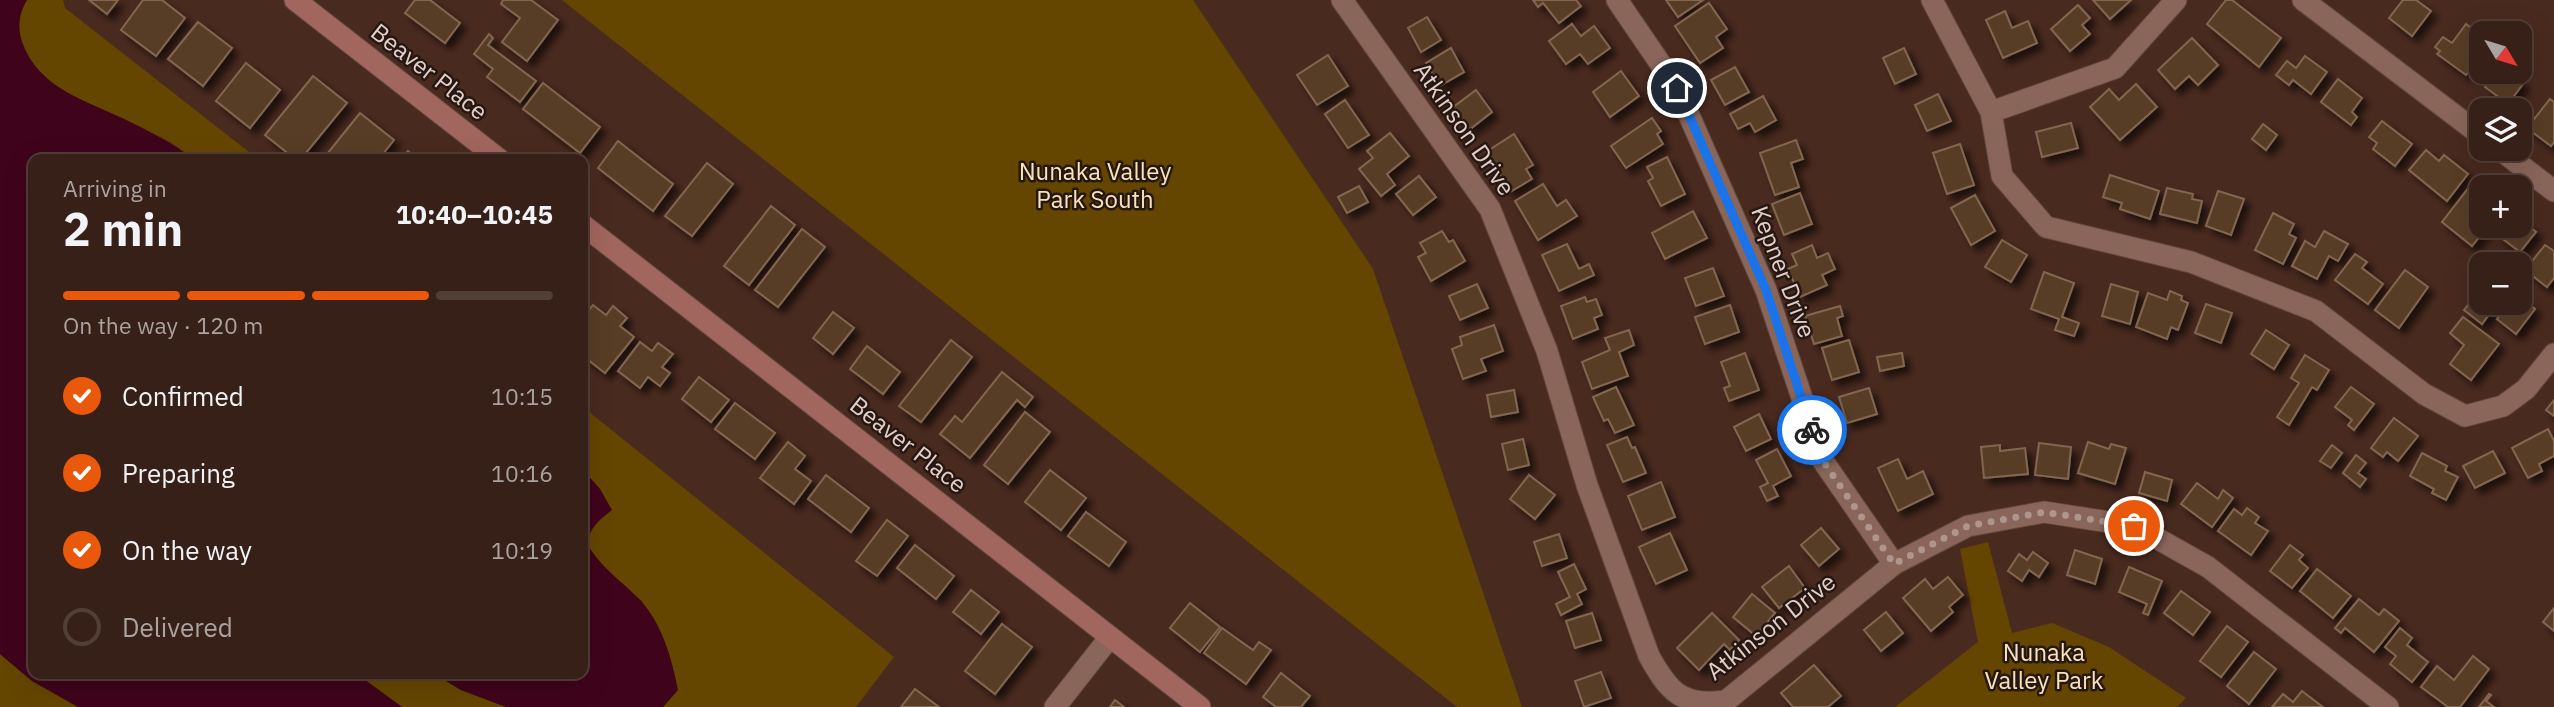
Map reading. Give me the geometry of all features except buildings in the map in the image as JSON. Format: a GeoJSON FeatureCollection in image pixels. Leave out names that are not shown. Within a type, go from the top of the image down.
{"type":"FeatureCollection","features":[{"type":"Feature","properties":{"kind":"street","name":"Beaver Place"},"geometry":{"type":"LineString","coordinates":[[295,0],[493,154]]}},
{"type":"Feature","properties":{"kind":"street","name":"Atkinson Drive"},"geometry":{"type":"LineString","coordinates":[[1342,0],[1490,209],[1547,351],[1587,485],[1649,656],[1663,681],[1678,696],[1704,705],[1726,701],[1894,564],[1968,526],[2044,512],[2134,526],[2208,566],[2388,707]]}},
{"type":"Feature","properties":{"kind":"street","name":"Kepner Drive"},"geometry":{"type":"LineString","coordinates":[[1617,0],[1677,88],[1766,290],[1823,461],[1894,564]]}},
{"type":"Feature","properties":{"kind":"street"},"geometry":{"type":"LineString","coordinates":[[1931,0],[1990,112],[2003,176],[2046,227],[2191,262],[2316,311],[2424,394],[2465,416],[2503,406],[2526,390],[2554,354]]}},
{"type":"Feature","properties":{"kind":"street"},"geometry":{"type":"LineString","coordinates":[[1990,112],[2115,68],[2176,0]]}},
{"type":"Feature","properties":{"kind":"street"},"geometry":{"type":"LineString","coordinates":[[2303,0],[2469,126]]}},
{"type":"Feature","properties":{"kind":"street"},"geometry":{"type":"LineString","coordinates":[[2515,161],[2554,191]]}},
{"type":"Feature","properties":{"kind":"street","name":"Beaver Place"},"geometry":{"type":"LineString","coordinates":[[588,229],[1200,707]]}},
{"type":"Feature","properties":{"kind":"street"},"geometry":{"type":"LineString","coordinates":[[1055,707],[1110,637]]}},
{"type":"Feature","properties":{"kind":"green space"},"geometry":{"type":"Polygon","coordinates":[[[27,0],[63,0],[65,8],[252,154],[185,154],[167,140],[55,85],[41,73],[22,41],[22,10],[27,0]]]}},
{"type":"Feature","properties":{"kind":"green space","name":"Nunaka Valley Park South"},"geometry":{"type":"Polygon","coordinates":[[[562,0],[1193,0],[1373,269],[1522,707],[1457,707],[562,0]]]}},
{"type":"Feature","properties":{"kind":"green space"},"geometry":{"type":"Polygon","coordinates":[[[588,411],[894,657],[856,707],[663,707],[678,690],[642,601],[604,569],[588,545],[589,531],[598,520],[600,489],[588,476],[588,411]]]}},
{"type":"Feature","properties":{"kind":"green space","name":"Nunaka Valley Park"},"geometry":{"type":"Polygon","coordinates":[[[1988,542],[2012,633],[2052,623],[2109,647],[2186,698],[2177,707],[1895,707],[1978,642],[1960,549],[1988,542]]]}},
{"type":"Feature","properties":{"kind":"green space"},"geometry":{"type":"Polygon","coordinates":[[[0,654],[28,679],[78,707],[0,707],[0,654]]]}},
{"type":"Feature","properties":{"kind":"green space"},"geometry":{"type":"Polygon","coordinates":[[[364,679],[442,679],[461,690],[506,707],[402,707],[364,679]]]}},
{"type":"Feature","properties":{"kind":"shaded area"},"geometry":{"type":"Polygon","coordinates":[[[0,0],[27,0],[20,20],[22,42],[40,71],[66,92],[128,121],[187,154],[28,154],[28,678],[0,654],[0,0]]]}},
{"type":"Feature","properties":{"kind":"shaded area"},"geometry":{"type":"Polygon","coordinates":[[[588,476],[600,489],[612,510],[590,533],[588,540],[588,476]]]}},
{"type":"Feature","properties":{"kind":"shaded area"},"geometry":{"type":"Polygon","coordinates":[[[588,546],[606,568],[648,609],[669,654],[678,690],[663,707],[506,707],[461,690],[442,679],[588,679],[588,546]]]}},
{"type":"Feature","properties":{"kind":"shaded area"},"geometry":{"type":"Polygon","coordinates":[[[30,679],[364,679],[402,707],[78,707],[30,679]]]}},
{"type":"Feature","properties":{"kind":"way so far"},"geometry":{"type":"LineString","coordinates":[[1812,430],[1823,461],[1894,564],[1968,526],[2044,512],[2134,526]]}},
{"type":"Feature","properties":{"kind":"route"},"geometry":{"type":"LineString","coordinates":[[1677,88],[1766,290],[1812,430]]}}]}
